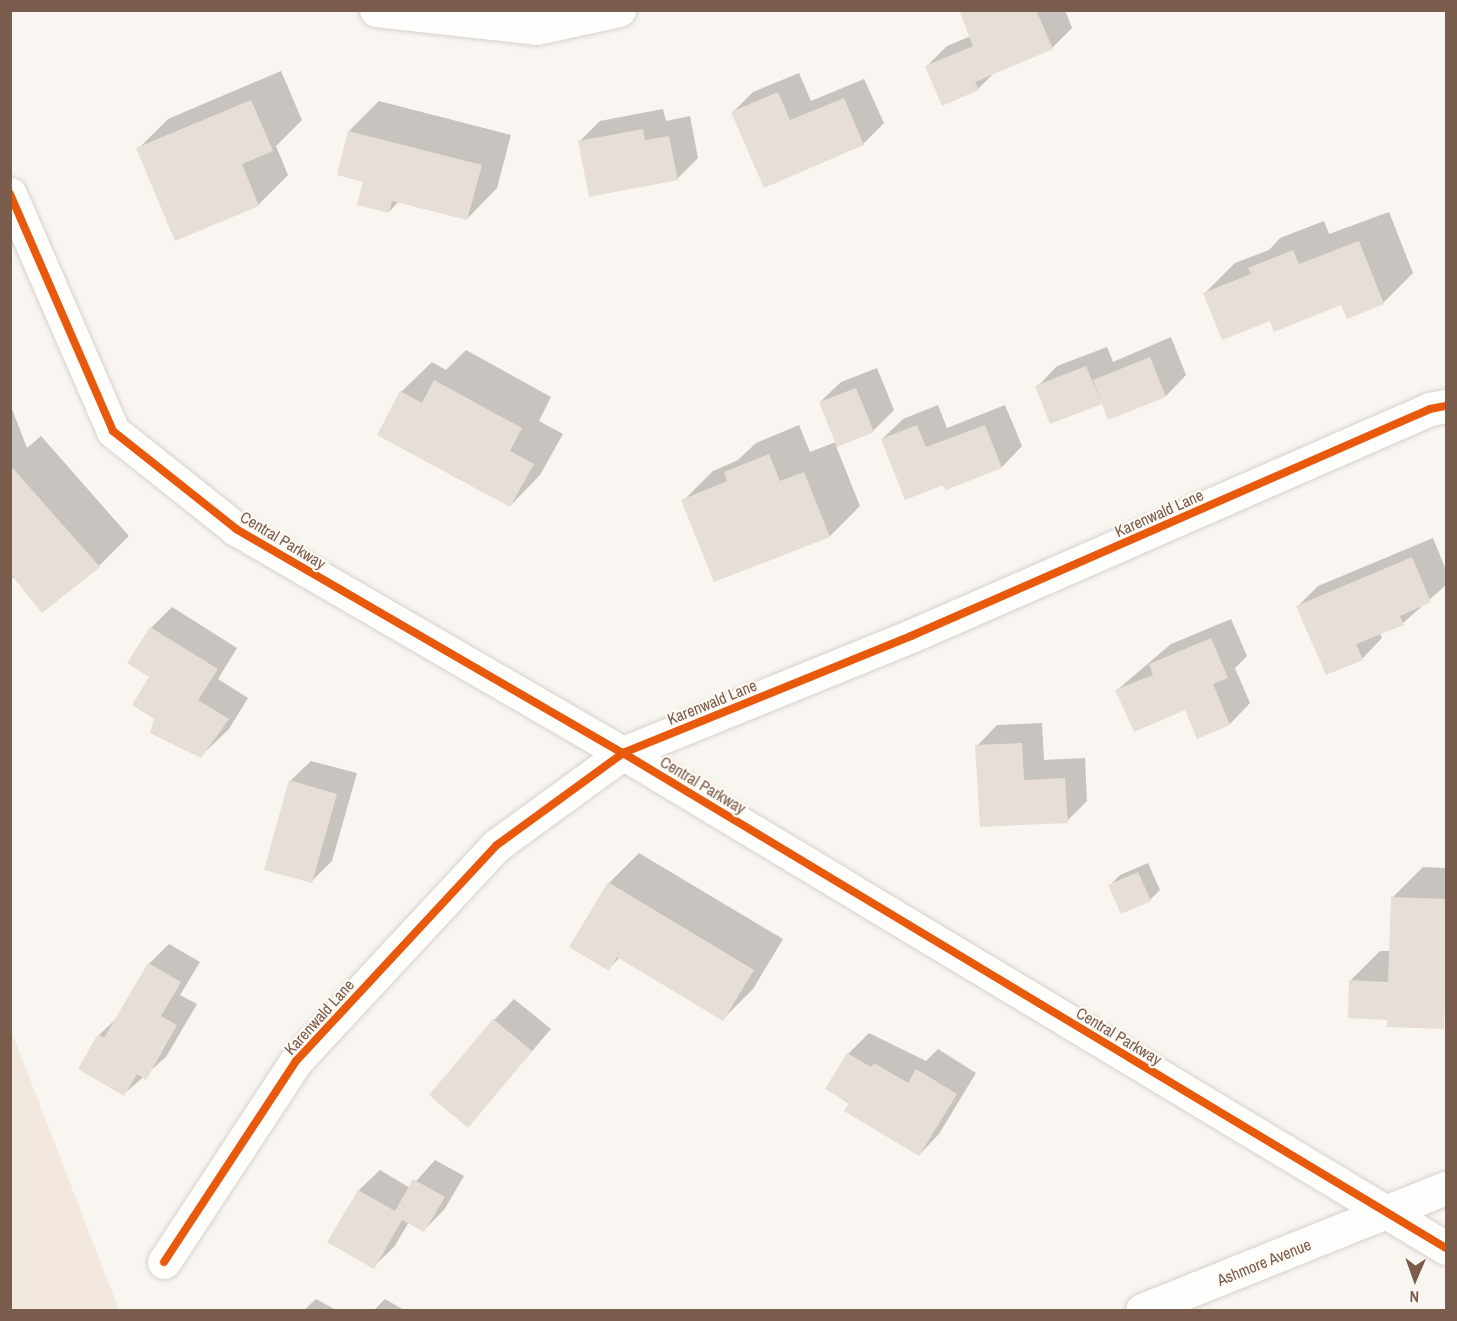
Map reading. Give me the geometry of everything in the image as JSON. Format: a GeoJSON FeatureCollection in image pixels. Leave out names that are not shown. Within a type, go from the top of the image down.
{"type":"FeatureCollection","features":[{"type":"Feature","properties":{"kind":"street"},"geometry":{"type":"LineString","coordinates":[[376,10],[536,28],[619,10]]}},
{"type":"Feature","properties":{"kind":"street","name":"Central Parkway"},"geometry":{"type":"LineString","coordinates":[[10,194],[113,431],[236,529],[623,753],[1446,1248]]}},
{"type":"Feature","properties":{"kind":"street","name":"Karenwald Lane"},"geometry":{"type":"LineString","coordinates":[[165,1262],[296,1061],[497,845],[623,753],[912,636],[1430,409],[1446,406]]}},
{"type":"Feature","properties":{"kind":"street","name":"Ashmore Avenue"},"geometry":{"type":"LineString","coordinates":[[1142,1311],[1446,1188]]}},
{"type":"Feature","properties":{"kind":"shaded area"},"geometry":{"type":"Polygon","coordinates":[[[11,1030],[119,1310],[11,1310],[11,1030]]]}},
{"type":"Feature","properties":{"kind":"building"},"geometry":{"type":"Polygon","coordinates":[[[959,10],[1036,10],[1053,49],[975,82],[979,90],[942,106],[925,66],[973,46],[959,10]]]}},
{"type":"Feature","properties":{"kind":"building"},"geometry":{"type":"Polygon","coordinates":[[[778,92],[790,120],[844,98],[864,145],[764,188],[731,112],[778,92]]]}},
{"type":"Feature","properties":{"kind":"building"},"geometry":{"type":"Polygon","coordinates":[[[251,100],[273,151],[242,164],[259,206],[175,241],[136,148],[251,100]]]}},
{"type":"Feature","properties":{"kind":"building"},"geometry":{"type":"Polygon","coordinates":[[[643,129],[645,140],[669,136],[678,180],[589,197],[578,141],[643,129]]]}},
{"type":"Feature","properties":{"kind":"building"},"geometry":{"type":"Polygon","coordinates":[[[348,131],[482,165],[467,220],[392,201],[389,213],[357,205],[363,182],[337,175],[348,131]]]}},
{"type":"Feature","properties":{"kind":"building"},"geometry":{"type":"Polygon","coordinates":[[[1359,241],[1384,304],[1347,319],[1341,305],[1274,332],[1270,321],[1222,340],[1203,293],[1251,274],[1248,268],[1293,250],[1299,264],[1359,241]]]}},
{"type":"Feature","properties":{"kind":"building"},"geometry":{"type":"Polygon","coordinates":[[[1150,357],[1166,397],[1108,420],[1093,380],[1150,357]]]}},
{"type":"Feature","properties":{"kind":"building"},"geometry":{"type":"Polygon","coordinates":[[[1086,366],[1102,404],[1050,424],[1035,386],[1086,366]]]}},
{"type":"Feature","properties":{"kind":"building"},"geometry":{"type":"Polygon","coordinates":[[[434,380],[522,428],[510,451],[534,464],[510,507],[377,435],[400,391],[422,403],[434,380]]]}},
{"type":"Feature","properties":{"kind":"building"},"geometry":{"type":"Polygon","coordinates":[[[856,388],[874,432],[837,447],[819,402],[856,388]]]}},
{"type":"Feature","properties":{"kind":"building"},"geometry":{"type":"Polygon","coordinates":[[[917,425],[926,447],[985,425],[1002,468],[946,490],[943,485],[905,500],[881,439],[917,425]]]}},
{"type":"Feature","properties":{"kind":"building"},"geometry":{"type":"Polygon","coordinates":[[[769,454],[780,481],[804,472],[830,537],[714,582],[681,500],[727,481],[724,472],[769,454]]]}},
{"type":"Feature","properties":{"kind":"building"},"geometry":{"type":"Polygon","coordinates":[[[10,465],[100,567],[42,613],[10,573],[10,465]]]}},
{"type":"Feature","properties":{"kind":"building"},"geometry":{"type":"Polygon","coordinates":[[[1412,557],[1431,602],[1400,616],[1404,625],[1356,644],[1363,660],[1326,675],[1296,606],[1412,557]]]}},
{"type":"Feature","properties":{"kind":"building"},"geometry":{"type":"Polygon","coordinates":[[[150,627],[218,669],[198,700],[229,719],[201,758],[150,733],[154,719],[132,705],[149,677],[127,663],[150,627]]]}},
{"type":"Feature","properties":{"kind":"building"},"geometry":{"type":"Polygon","coordinates":[[[1211,638],[1228,678],[1213,684],[1230,725],[1197,739],[1185,710],[1134,732],[1115,690],[1153,675],[1149,664],[1211,638]]]}},
{"type":"Feature","properties":{"kind":"building"},"geometry":{"type":"Polygon","coordinates":[[[1022,743],[1024,780],[1065,778],[1068,823],[980,827],[975,745],[1022,743]]]}},
{"type":"Feature","properties":{"kind":"building"},"geometry":{"type":"Polygon","coordinates":[[[289,780],[337,794],[312,883],[264,870],[289,780]]]}},
{"type":"Feature","properties":{"kind":"building"},"geometry":{"type":"Polygon","coordinates":[[[1138,872],[1151,901],[1121,914],[1108,885],[1138,872]]]}},
{"type":"Feature","properties":{"kind":"building"},"geometry":{"type":"Polygon","coordinates":[[[608,882],[754,970],[723,1021],[617,957],[609,971],[569,947],[608,882]]]}},
{"type":"Feature","properties":{"kind":"building"},"geometry":{"type":"Polygon","coordinates":[[[1391,897],[1446,899],[1444,1029],[1387,1027],[1387,1020],[1348,1018],[1349,980],[1388,982],[1391,897]]]}},
{"type":"Feature","properties":{"kind":"building"},"geometry":{"type":"Polygon","coordinates":[[[148,963],[181,982],[161,1016],[177,1025],[146,1080],[137,1074],[124,1096],[78,1069],[98,1034],[104,1038],[148,963]]]}},
{"type":"Feature","properties":{"kind":"building"},"geometry":{"type":"Polygon","coordinates":[[[493,1019],[532,1051],[468,1128],[429,1095],[493,1019]]]}},
{"type":"Feature","properties":{"kind":"building"},"geometry":{"type":"Polygon","coordinates":[[[847,1053],[871,1067],[874,1063],[908,1083],[916,1069],[957,1094],[919,1156],[844,1111],[849,1103],[825,1089],[847,1053]]]}},
{"type":"Feature","properties":{"kind":"building"},"geometry":{"type":"Polygon","coordinates":[[[413,1179],[445,1197],[424,1232],[402,1220],[374,1269],[327,1242],[358,1190],[395,1211],[413,1179]]]}},
{"type":"Feature","properties":{"kind":"cycle path"},"geometry":{"type":"LineString","coordinates":[[10,194],[113,431],[236,529],[623,753],[1446,1248]]}},
{"type":"Feature","properties":{"kind":"cycle path"},"geometry":{"type":"LineString","coordinates":[[164,1262],[296,1061],[497,845],[623,753],[911,636],[1430,409],[1446,406]]}}]}
